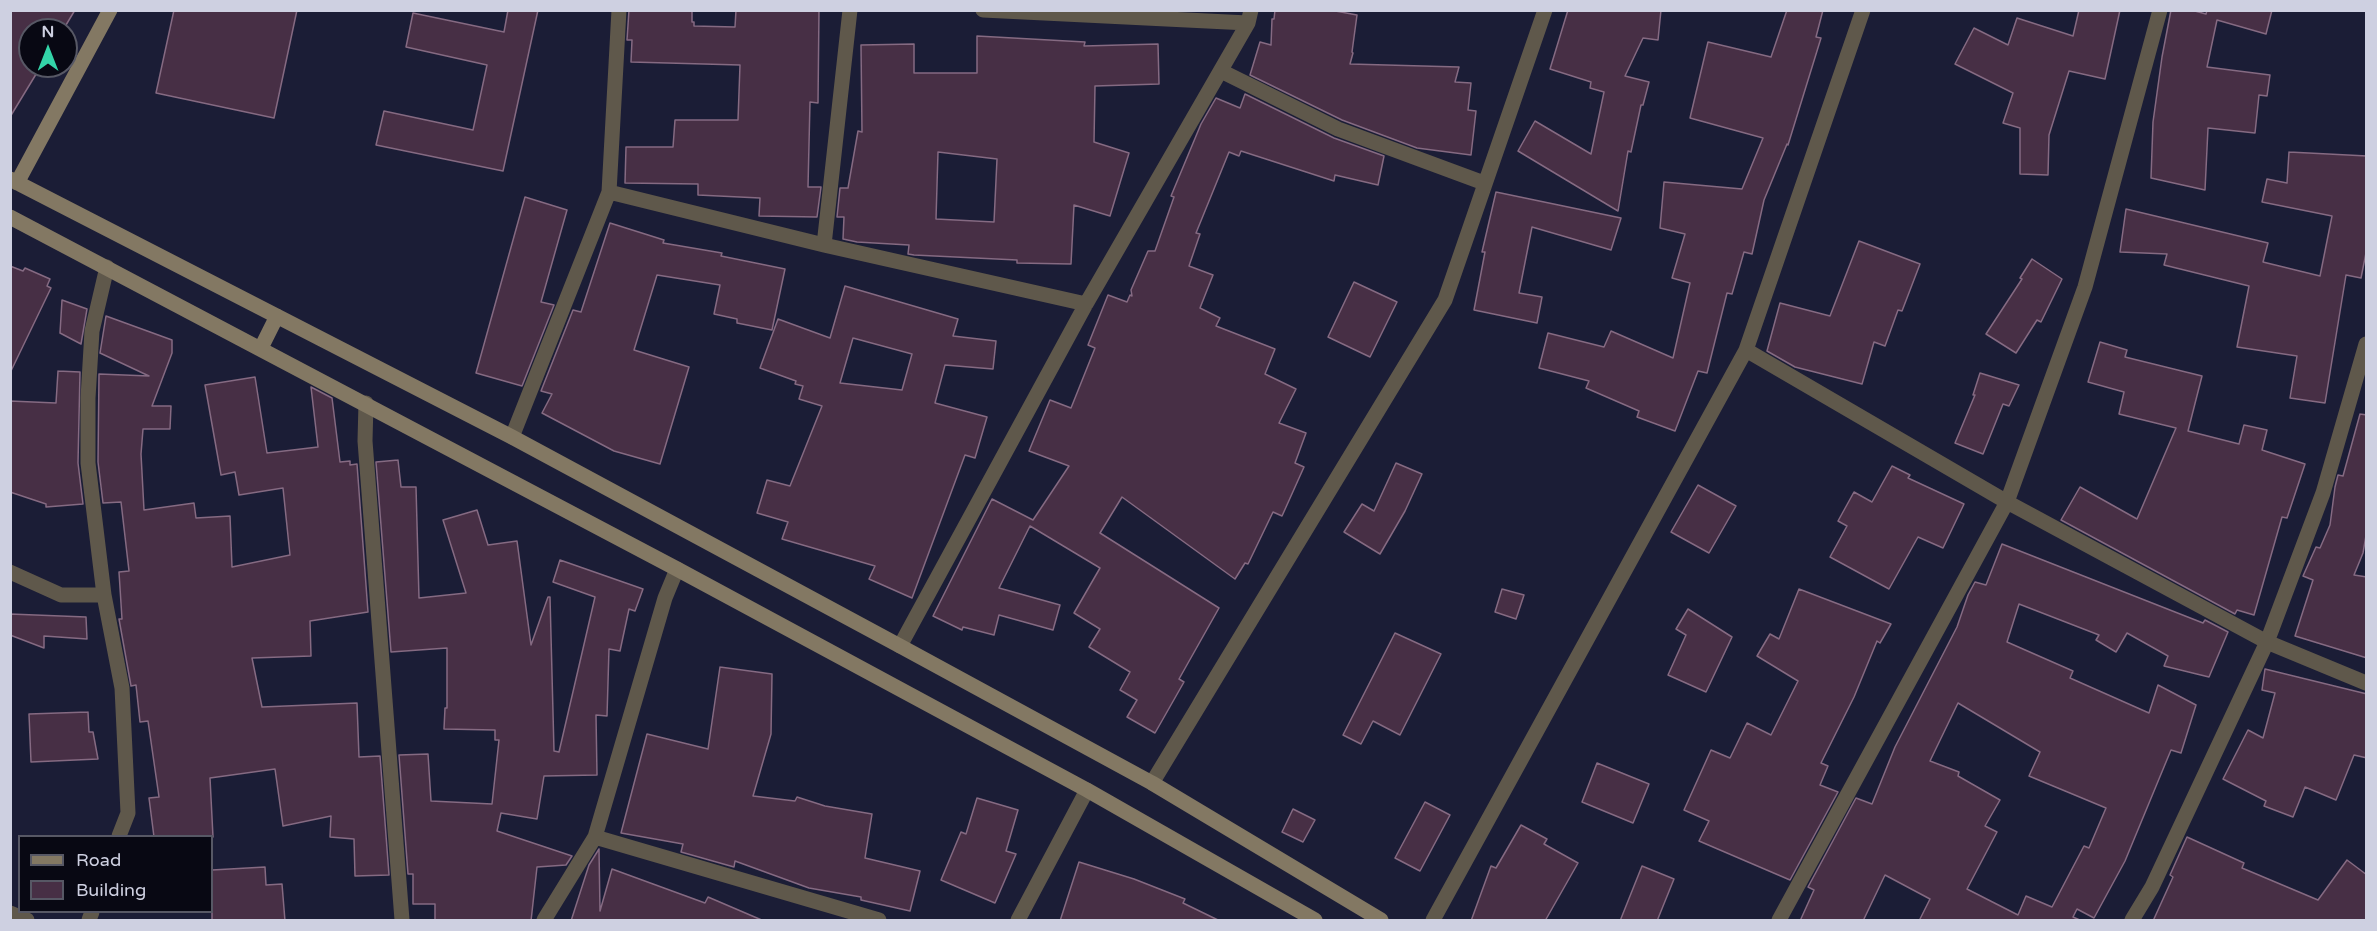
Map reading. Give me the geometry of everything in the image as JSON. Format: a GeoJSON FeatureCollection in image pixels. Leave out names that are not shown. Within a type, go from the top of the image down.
{"type":"FeatureCollection","features":[{"type":"Feature","properties":{"kind":"main road"},"geometry":{"type":"LineString","coordinates":[[110,10],[14,181],[512,437],[900,646],[1152,783],[1381,921]]}},
{"type":"Feature","properties":{"kind":"main road"},"geometry":{"type":"LineString","coordinates":[[10,217],[366,403],[1087,790],[1315,921]]}},
{"type":"Feature","properties":{"kind":"main road"},"geometry":{"type":"LineString","coordinates":[[261,348],[277,316]]}},
{"type":"Feature","properties":{"kind":"street"},"geometry":{"type":"LineString","coordinates":[[512,437],[609,192],[619,10]]}},
{"type":"Feature","properties":{"kind":"street"},"geometry":{"type":"LineString","coordinates":[[824,245],[850,10]]}},
{"type":"Feature","properties":{"kind":"street"},"geometry":{"type":"LineString","coordinates":[[900,646],[1086,304],[1221,71],[1249,17],[983,10]]}},
{"type":"Feature","properties":{"kind":"street"},"geometry":{"type":"LineString","coordinates":[[1152,783],[1445,300],[1545,10]]}},
{"type":"Feature","properties":{"kind":"street"},"geometry":{"type":"LineString","coordinates":[[1433,921],[1746,350],[1863,10]]}},
{"type":"Feature","properties":{"kind":"street"},"geometry":{"type":"LineString","coordinates":[[1779,921],[2007,502],[2085,287],[2160,10]]}},
{"type":"Feature","properties":{"kind":"street"},"geometry":{"type":"LineString","coordinates":[[1221,71],[1338,129],[1484,183]]}},
{"type":"Feature","properties":{"kind":"street"},"geometry":{"type":"LineString","coordinates":[[609,192],[824,245],[1086,304]]}},
{"type":"Feature","properties":{"kind":"street"},"geometry":{"type":"LineString","coordinates":[[108,267],[92,331],[88,398],[88,463],[104,595],[122,688],[128,813],[120,835]]}},
{"type":"Feature","properties":{"kind":"street"},"geometry":{"type":"LineString","coordinates":[[2132,921],[2152,887],[2267,642],[2323,493],[2367,344]]}},
{"type":"Feature","properties":{"kind":"street"},"geometry":{"type":"LineString","coordinates":[[1746,350],[2007,502],[2267,642],[2367,683]]}},
{"type":"Feature","properties":{"kind":"street"},"geometry":{"type":"LineString","coordinates":[[366,403],[365,441],[402,921]]}},
{"type":"Feature","properties":{"kind":"street"},"geometry":{"type":"LineString","coordinates":[[544,921],[595,837],[665,598],[677,569]]}},
{"type":"Feature","properties":{"kind":"street"},"geometry":{"type":"LineString","coordinates":[[10,573],[61,595],[104,595]]}},
{"type":"Feature","properties":{"kind":"street"},"geometry":{"type":"LineString","coordinates":[[1018,921],[1087,790]]}},
{"type":"Feature","properties":{"kind":"street"},"geometry":{"type":"LineString","coordinates":[[595,837],[879,921]]}},
{"type":"Feature","properties":{"kind":"street"},"geometry":{"type":"LineString","coordinates":[[10,913],[27,921]]}},
{"type":"Feature","properties":{"kind":"building"},"geometry":{"type":"Polygon","coordinates":[[[10,10],[75,10],[70,18],[18,18],[18,78],[34,78],[10,117],[10,10]]]}},
{"type":"Feature","properties":{"kind":"building"},"geometry":{"type":"Polygon","coordinates":[[[174,10],[297,10],[274,118],[156,93],[174,10]]]}},
{"type":"Feature","properties":{"kind":"building"},"geometry":{"type":"Polygon","coordinates":[[[508,10],[538,10],[503,171],[376,145],[384,111],[473,130],[487,65],[406,47],[413,13],[504,32],[508,10]]]}},
{"type":"Feature","properties":{"kind":"building"},"geometry":{"type":"Polygon","coordinates":[[[629,10],[692,10],[694,26],[735,27],[736,10],[819,10],[818,103],[810,102],[808,187],[821,187],[817,217],[759,216],[760,198],[698,195],[698,184],[625,183],[626,147],[673,147],[675,120],[738,120],[740,65],[631,62],[632,40],[627,40],[629,10]]]}},
{"type":"Feature","properties":{"kind":"building"},"geometry":{"type":"Polygon","coordinates":[[[1275,10],[1330,10],[1357,15],[1350,64],[1459,67],[1455,82],[1471,83],[1468,110],[1476,111],[1471,155],[1417,148],[1342,120],[1250,75],[1260,42],[1271,45],[1272,19],[1274,19],[1275,10]]]}},
{"type":"Feature","properties":{"kind":"building"},"geometry":{"type":"Polygon","coordinates":[[[1568,10],[1661,10],[1658,40],[1643,38],[1625,76],[1649,82],[1643,105],[1641,105],[1631,152],[1628,151],[1618,211],[1518,151],[1535,121],[1591,154],[1604,92],[1590,88],[1591,82],[1550,69],[1568,10]]]}},
{"type":"Feature","properties":{"kind":"building"},"geometry":{"type":"Polygon","coordinates":[[[1787,10],[1823,10],[1816,37],[1821,38],[1788,145],[1764,200],[1752,254],[1744,252],[1732,294],[1727,293],[1707,373],[1698,371],[1675,431],[1637,417],[1639,411],[1586,388],[1589,381],[1539,368],[1548,333],[1604,347],[1611,331],[1673,358],[1690,283],[1672,278],[1685,234],[1660,228],[1664,182],[1742,189],[1763,138],[1690,118],[1708,42],[1771,57],[1787,10]]]}},
{"type":"Feature","properties":{"kind":"building"},"geometry":{"type":"Polygon","coordinates":[[[2079,10],[2120,10],[2105,79],[2069,71],[2049,135],[2048,175],[2020,174],[2020,128],[2003,123],[2013,93],[1955,64],[1974,28],[2008,45],[2017,18],[2073,36],[2079,10]]]}},
{"type":"Feature","properties":{"kind":"building"},"geometry":{"type":"Polygon","coordinates":[[[2171,10],[2191,10],[2206,14],[2207,10],[2272,10],[2266,34],[2217,20],[2207,67],[2270,75],[2267,96],[2259,95],[2255,133],[2208,128],[2205,190],[2151,178],[2153,122],[2171,10]]]}},
{"type":"Feature","properties":{"kind":"building"},"geometry":{"type":"Polygon","coordinates":[[[977,36],[1085,42],[1084,46],[1158,44],[1159,84],[1095,86],[1094,142],[1129,153],[1110,216],[1074,205],[1071,264],[1017,263],[1017,260],[914,255],[908,254],[909,245],[843,239],[844,217],[837,217],[840,188],[848,188],[858,131],[862,132],[861,45],[914,44],[914,73],[977,73],[977,36]],[[938,152],[936,219],[994,222],[997,159],[938,152]]]}},
{"type":"Feature","properties":{"kind":"building"},"geometry":{"type":"Polygon","coordinates":[[[1245,94],[1334,138],[1384,156],[1378,185],[1335,175],[1334,181],[1241,151],[1239,156],[1229,152],[1196,233],[1200,234],[1189,266],[1213,275],[1200,308],[1220,318],[1216,326],[1275,349],[1265,374],[1296,389],[1279,423],[1306,433],[1295,463],[1304,467],[1282,516],[1273,512],[1248,564],[1245,563],[1235,579],[1122,497],[1100,533],[1219,608],[1179,679],[1184,682],[1155,733],[1127,717],[1137,700],[1120,690],[1130,672],[1089,647],[1100,629],[1074,613],[1100,568],[1030,526],[999,588],[1060,605],[1053,630],[999,615],[994,635],[963,627],[962,630],[933,616],[992,499],[1033,520],[1069,466],[1029,451],[1050,400],[1071,408],[1095,348],[1088,345],[1108,295],[1127,302],[1130,295],[1132,296],[1131,290],[1148,251],[1155,251],[1174,197],[1171,196],[1201,124],[1216,98],[1240,108],[1245,94]]]}},
{"type":"Feature","properties":{"kind":"building"},"geometry":{"type":"Polygon","coordinates":[[[2289,152],[2367,156],[2367,248],[2361,278],[2346,275],[2325,403],[2290,398],[2297,356],[2237,347],[2249,286],[2164,265],[2167,254],[2120,252],[2126,209],[2268,243],[2263,262],[2320,276],[2332,216],[2262,202],[2267,179],[2287,183],[2289,152]]]}},
{"type":"Feature","properties":{"kind":"building"},"geometry":{"type":"Polygon","coordinates":[[[1496,192],[1621,218],[1611,250],[1532,227],[1519,293],[1542,297],[1537,323],[1474,310],[1485,252],[1482,252],[1496,192]]]}},
{"type":"Feature","properties":{"kind":"building"},"geometry":{"type":"Polygon","coordinates":[[[525,197],[567,210],[541,302],[554,305],[522,386],[476,373],[525,197]]]}},
{"type":"Feature","properties":{"kind":"building"},"geometry":{"type":"Polygon","coordinates":[[[610,223],[664,240],[663,243],[722,253],[721,256],[785,269],[772,330],[737,323],[737,319],[714,314],[720,285],[657,275],[634,350],[689,367],[660,464],[614,451],[542,413],[552,394],[541,391],[573,310],[581,312],[610,223]]]}},
{"type":"Feature","properties":{"kind":"building"},"geometry":{"type":"Polygon","coordinates":[[[1859,241],[1920,264],[1902,311],[1898,310],[1885,346],[1874,342],[1862,384],[1795,367],[1767,351],[1780,303],[1830,316],[1859,241]]]}},
{"type":"Feature","properties":{"kind":"building"},"geometry":{"type":"Polygon","coordinates":[[[2032,259],[2062,279],[2041,322],[2037,320],[2016,353],[1986,334],[2022,279],[2020,278],[2032,259]]]}},
{"type":"Feature","properties":{"kind":"building"},"geometry":{"type":"Polygon","coordinates":[[[10,266],[23,271],[25,268],[50,279],[47,286],[51,288],[10,373],[10,266]]]}},
{"type":"Feature","properties":{"kind":"building"},"geometry":{"type":"Polygon","coordinates":[[[1354,282],[1397,302],[1370,357],[1328,337],[1354,282]]]}},
{"type":"Feature","properties":{"kind":"building"},"geometry":{"type":"Polygon","coordinates":[[[845,286],[958,319],[953,336],[996,341],[993,369],[945,365],[935,403],[987,417],[975,458],[965,455],[912,598],[869,579],[875,566],[782,539],[788,522],[757,513],[767,480],[790,486],[822,406],[799,399],[803,386],[795,384],[796,381],[760,368],[778,319],[830,338],[845,286]],[[853,338],[840,383],[902,390],[912,354],[853,338]]]}},
{"type":"Feature","properties":{"kind":"building"},"geometry":{"type":"Polygon","coordinates":[[[62,300],[87,309],[81,344],[60,333],[62,300]]]}},
{"type":"Feature","properties":{"kind":"building"},"geometry":{"type":"Polygon","coordinates":[[[106,316],[172,340],[172,353],[152,406],[171,406],[170,429],[143,429],[141,454],[144,510],[194,503],[196,518],[230,516],[232,567],[290,555],[283,488],[239,495],[235,472],[221,475],[205,385],[255,377],[267,453],[318,447],[311,387],[332,398],[340,462],[350,461],[350,465],[357,464],[368,612],[310,621],[311,656],[252,658],[262,707],[357,703],[359,757],[380,756],[389,875],[355,876],[354,839],[330,837],[331,816],[283,826],[275,769],[210,778],[213,835],[154,835],[149,798],[159,797],[148,721],[140,722],[136,685],[131,686],[119,619],[122,619],[119,572],[129,571],[121,502],[103,503],[98,462],[99,374],[149,376],[100,353],[106,316]]]}},
{"type":"Feature","properties":{"kind":"building"},"geometry":{"type":"Polygon","coordinates":[[[2100,342],[2127,350],[2125,357],[2202,376],[2188,431],[2239,444],[2244,425],[2267,430],[2262,450],[2305,464],[2287,518],[2282,517],[2254,615],[2237,610],[2235,614],[2061,520],[2080,487],[2137,519],[2176,428],[2119,414],[2124,392],[2088,382],[2100,342]]]}},
{"type":"Feature","properties":{"kind":"building"},"geometry":{"type":"Polygon","coordinates":[[[58,371],[80,372],[78,463],[83,504],[46,507],[46,504],[10,492],[10,401],[56,403],[58,371]]]}},
{"type":"Feature","properties":{"kind":"building"},"geometry":{"type":"Polygon","coordinates":[[[1980,373],[2019,385],[2009,406],[2003,404],[1983,454],[1955,443],[1975,395],[1973,395],[1980,373]]]}},
{"type":"Feature","properties":{"kind":"building"},"geometry":{"type":"Polygon","coordinates":[[[2360,414],[2367,415],[2367,530],[2363,553],[2354,575],[2367,577],[2367,658],[2295,636],[2313,580],[2303,576],[2316,547],[2320,548],[2330,525],[2338,475],[2343,476],[2360,414]]]}},
{"type":"Feature","properties":{"kind":"building"},"geometry":{"type":"Polygon","coordinates":[[[398,460],[401,487],[416,487],[419,598],[466,593],[443,520],[477,510],[488,545],[517,541],[531,645],[548,597],[550,597],[554,751],[559,752],[595,597],[553,582],[560,560],[643,589],[635,611],[629,609],[620,651],[609,649],[607,716],[596,715],[597,775],[544,776],[537,819],[501,813],[497,831],[572,856],[566,865],[537,867],[531,921],[435,921],[435,904],[413,904],[413,874],[408,874],[399,755],[428,754],[431,801],[492,804],[499,740],[495,740],[495,730],[444,729],[445,708],[447,708],[447,648],[391,652],[376,462],[398,460]]]}},
{"type":"Feature","properties":{"kind":"building"},"geometry":{"type":"Polygon","coordinates":[[[1396,463],[1422,474],[1405,511],[1380,554],[1344,532],[1362,504],[1374,511],[1396,463]]]}},
{"type":"Feature","properties":{"kind":"building"},"geometry":{"type":"Polygon","coordinates":[[[1892,466],[1910,475],[1908,478],[1964,504],[1943,548],[1918,537],[1889,589],[1830,557],[1847,526],[1838,521],[1854,492],[1872,502],[1892,466]]]}},
{"type":"Feature","properties":{"kind":"building"},"geometry":{"type":"Polygon","coordinates":[[[1698,485],[1736,506],[1709,553],[1671,532],[1698,485]]]}},
{"type":"Feature","properties":{"kind":"building"},"geometry":{"type":"Polygon","coordinates":[[[2002,544],[2203,623],[2205,620],[2228,632],[2209,677],[2164,666],[2168,656],[2127,633],[2116,652],[2096,640],[2099,635],[2019,604],[2007,642],[2073,671],[2070,678],[2149,713],[2158,685],[2196,705],[2181,753],[2171,750],[2125,861],[2094,918],[2077,909],[2073,917],[2082,921],[1919,921],[1930,899],[1885,875],[1863,921],[1800,921],[1814,890],[1808,887],[1856,798],[1872,804],[1895,747],[1957,627],[1975,582],[1986,585],[2002,544]],[[1958,703],[1930,761],[1959,772],[1958,776],[2000,800],[1985,826],[1997,832],[1967,889],[2018,915],[2026,896],[2052,907],[2084,846],[2089,848],[2106,808],[2029,776],[2040,752],[1958,703]]]}},
{"type":"Feature","properties":{"kind":"building"},"geometry":{"type":"Polygon","coordinates":[[[1502,589],[1524,595],[1516,619],[1495,612],[1502,589]]]}},
{"type":"Feature","properties":{"kind":"building"},"geometry":{"type":"Polygon","coordinates":[[[1799,589],[1891,624],[1880,643],[1877,641],[1854,697],[1821,763],[1828,766],[1820,785],[1838,792],[1790,880],[1699,841],[1709,821],[1684,810],[1711,750],[1730,758],[1747,723],[1771,735],[1798,681],[1757,656],[1770,634],[1779,639],[1799,589]]]}},
{"type":"Feature","properties":{"kind":"building"},"geometry":{"type":"Polygon","coordinates":[[[1688,609],[1732,637],[1706,692],[1668,675],[1686,635],[1676,629],[1688,609]]]}},
{"type":"Feature","properties":{"kind":"building"},"geometry":{"type":"Polygon","coordinates":[[[10,614],[86,617],[87,639],[44,636],[44,648],[10,635],[10,614]]]}},
{"type":"Feature","properties":{"kind":"building"},"geometry":{"type":"Polygon","coordinates":[[[1395,633],[1441,654],[1400,735],[1373,721],[1361,744],[1343,735],[1395,633]]]}},
{"type":"Feature","properties":{"kind":"building"},"geometry":{"type":"Polygon","coordinates":[[[720,667],[772,674],[771,734],[753,796],[795,801],[797,797],[825,806],[872,814],[865,858],[920,871],[910,911],[861,900],[861,897],[809,888],[735,861],[734,867],[681,852],[683,844],[621,833],[647,734],[708,749],[720,667]]]}},
{"type":"Feature","properties":{"kind":"building"},"geometry":{"type":"Polygon","coordinates":[[[2265,669],[2367,694],[2367,758],[2354,755],[2336,800],[2305,787],[2293,817],[2264,806],[2266,801],[2223,779],[2248,730],[2263,738],[2275,693],[2262,690],[2265,669]]]}},
{"type":"Feature","properties":{"kind":"building"},"geometry":{"type":"Polygon","coordinates":[[[88,712],[89,732],[93,732],[98,759],[31,762],[29,714],[88,712]]]}},
{"type":"Feature","properties":{"kind":"building"},"geometry":{"type":"Polygon","coordinates":[[[1597,763],[1649,784],[1633,823],[1582,802],[1597,763]]]}},
{"type":"Feature","properties":{"kind":"building"},"geometry":{"type":"Polygon","coordinates":[[[977,798],[1018,810],[1006,851],[1016,854],[995,903],[941,880],[961,832],[966,834],[977,798]]]}},
{"type":"Feature","properties":{"kind":"building"},"geometry":{"type":"Polygon","coordinates":[[[1425,802],[1450,815],[1420,871],[1395,858],[1425,802]]]}},
{"type":"Feature","properties":{"kind":"building"},"geometry":{"type":"Polygon","coordinates":[[[1293,809],[1315,820],[1303,842],[1282,832],[1293,809]]]}},
{"type":"Feature","properties":{"kind":"building"},"geometry":{"type":"Polygon","coordinates":[[[1521,825],[1547,839],[1544,844],[1578,863],[1545,921],[1471,921],[1491,866],[1496,868],[1521,825]]]}},
{"type":"Feature","properties":{"kind":"building"},"geometry":{"type":"Polygon","coordinates":[[[2187,837],[2244,863],[2242,868],[2318,900],[2347,860],[2367,875],[2367,921],[2153,921],[2173,877],[2170,875],[2187,837]]]}},
{"type":"Feature","properties":{"kind":"building"},"geometry":{"type":"Polygon","coordinates":[[[599,849],[600,911],[612,869],[705,903],[708,897],[764,921],[571,921],[589,865],[599,849]]]}},
{"type":"Feature","properties":{"kind":"building"},"geometry":{"type":"Polygon","coordinates":[[[1079,862],[1134,879],[1185,899],[1183,903],[1220,921],[1060,921],[1079,862]]]}},
{"type":"Feature","properties":{"kind":"building"},"geometry":{"type":"Polygon","coordinates":[[[1642,866],[1674,879],[1657,921],[1620,921],[1642,866]]]}},
{"type":"Feature","properties":{"kind":"building"},"geometry":{"type":"Polygon","coordinates":[[[265,867],[266,885],[282,884],[285,921],[212,921],[213,870],[265,867]]]}}]}
